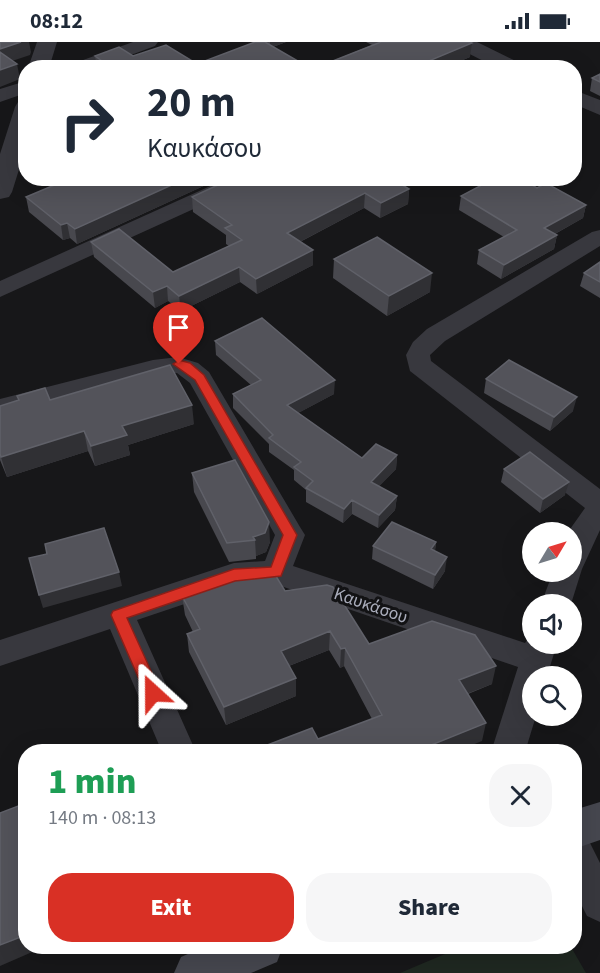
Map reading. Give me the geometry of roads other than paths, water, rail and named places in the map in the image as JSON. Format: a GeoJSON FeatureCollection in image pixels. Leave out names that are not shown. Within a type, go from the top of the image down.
{"type":"FeatureCollection","features":[{"type":"Feature","properties":{"kind":"main road"},"geometry":{"type":"LineString","coordinates":[[582,827],[600,821]]}},
{"type":"Feature","properties":{"kind":"main road"},"geometry":{"type":"LineString","coordinates":[[197,973],[242,954]]}},
{"type":"Feature","properties":{"kind":"street"},"geometry":{"type":"LineString","coordinates":[[41,60],[47,42]]}},
{"type":"Feature","properties":{"kind":"street"},"geometry":{"type":"LineString","coordinates":[[100,60],[149,42]]}},
{"type":"Feature","properties":{"kind":"street"},"geometry":{"type":"LineString","coordinates":[[461,42],[492,60]]}},
{"type":"Feature","properties":{"kind":"street"},"geometry":{"type":"LineString","coordinates":[[0,96],[18,89]]}},
{"type":"Feature","properties":{"kind":"street"},"geometry":{"type":"LineString","coordinates":[[582,100],[600,108]]}},
{"type":"Feature","properties":{"kind":"street"},"geometry":{"type":"LineString","coordinates":[[0,192],[18,133]]}},
{"type":"Feature","properties":{"kind":"street"},"geometry":{"type":"LineString","coordinates":[[0,290],[228,186]]}},
{"type":"Feature","properties":{"kind":"street"},"geometry":{"type":"LineString","coordinates":[[600,237],[436,335],[417,353],[419,365],[600,504]]}},
{"type":"Feature","properties":{"kind":"street"},"geometry":{"type":"LineString","coordinates":[[0,408],[159,366],[186,366],[200,378],[290,535],[276,572]]}},
{"type":"Feature","properties":{"kind":"street"},"geometry":{"type":"LineString","coordinates":[[582,534],[600,508]]}},
{"type":"Feature","properties":{"kind":"street","name":"Καυκάσου"},"geometry":{"type":"LineString","coordinates":[[0,653],[234,575],[276,572],[522,647]]}},
{"type":"Feature","properties":{"kind":"street"},"geometry":{"type":"LineString","coordinates":[[119,615],[175,744]]}},
{"type":"Feature","properties":{"kind":"street"},"geometry":{"type":"LineString","coordinates":[[510,744],[537,654]]}},
{"type":"Feature","properties":{"kind":"street"},"geometry":{"type":"LineString","coordinates":[[582,866],[600,903]]}}]}
